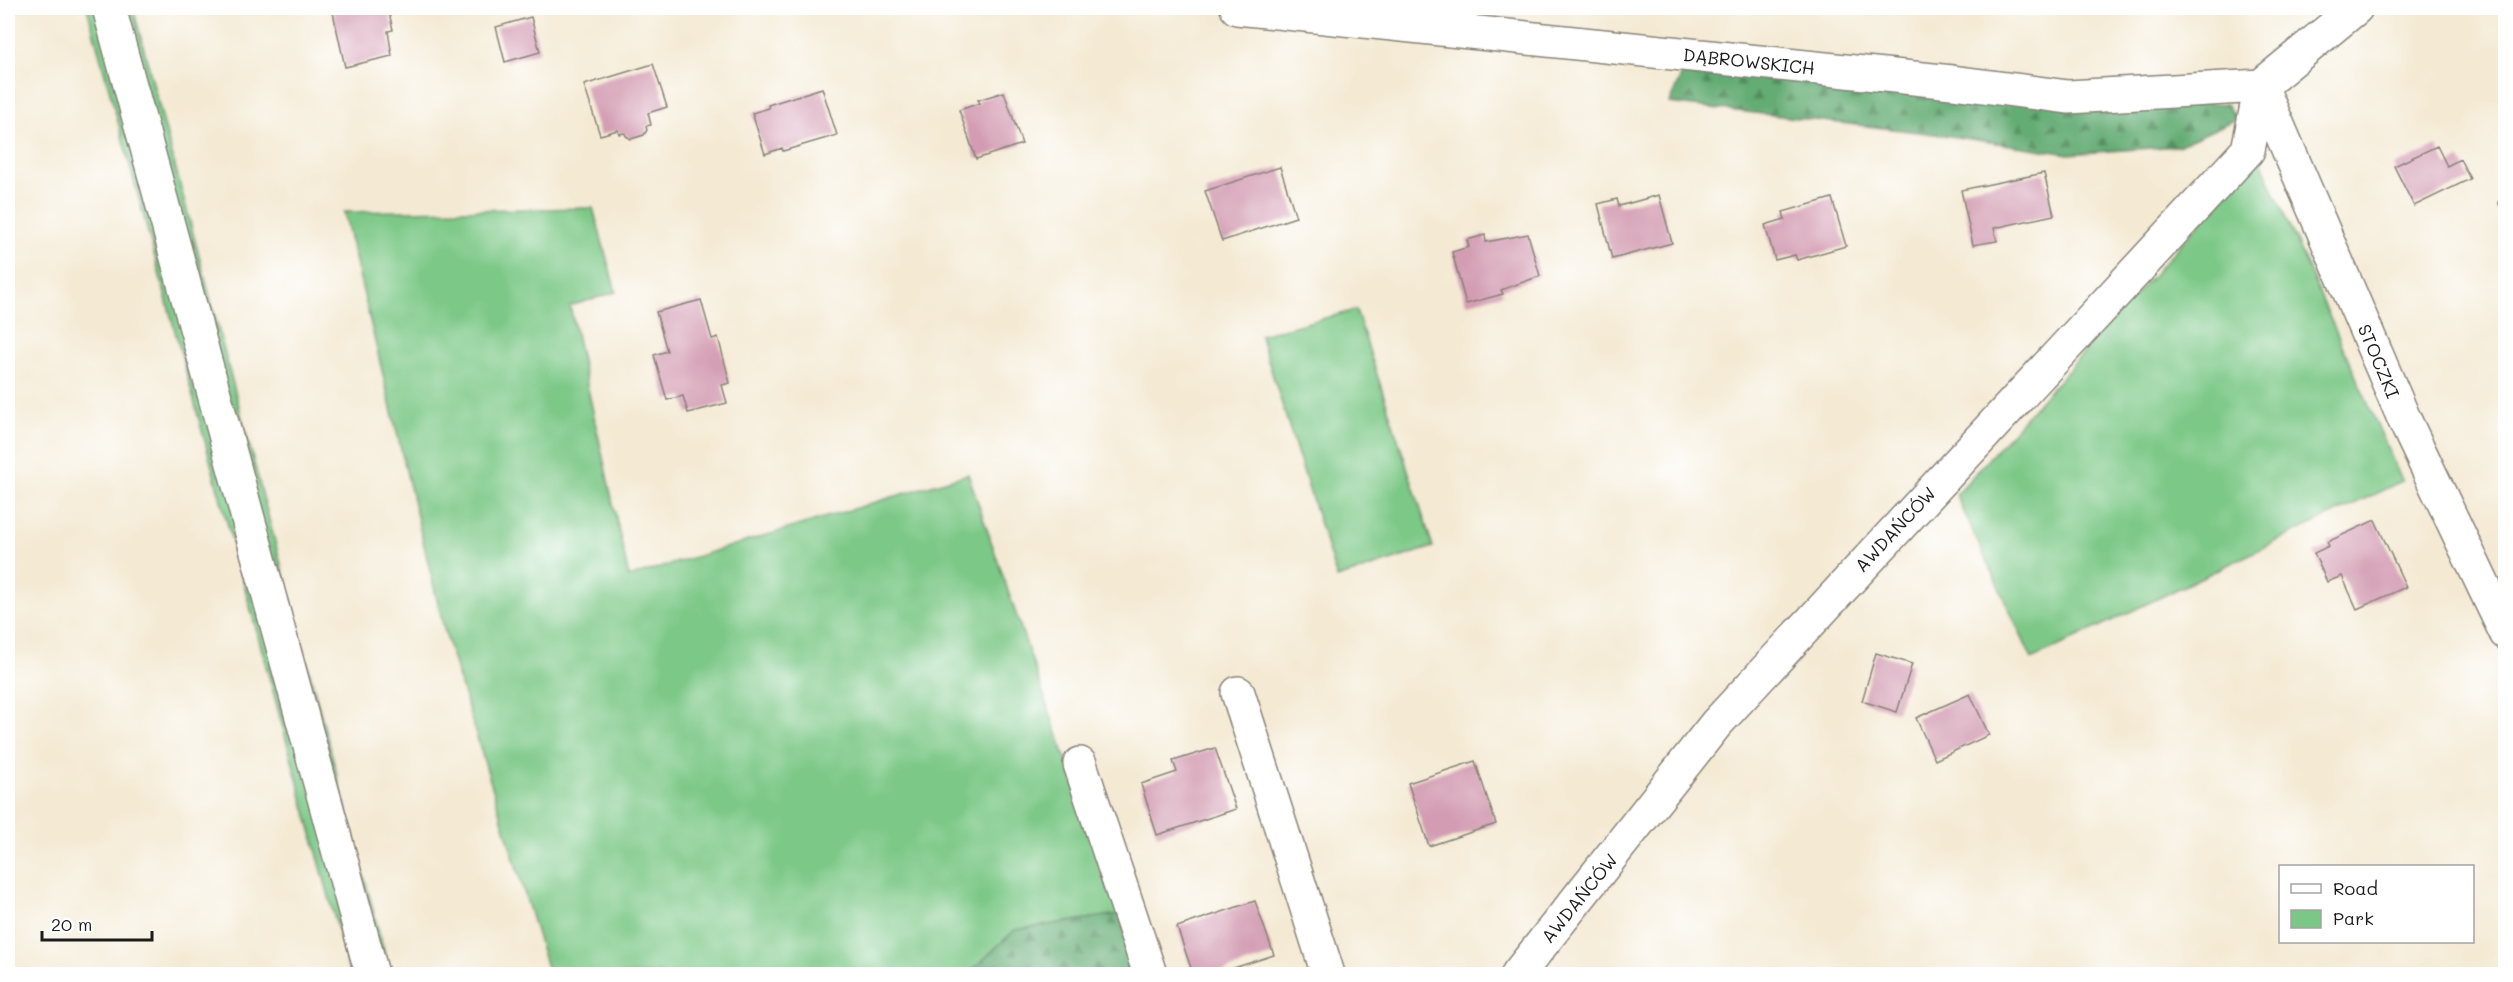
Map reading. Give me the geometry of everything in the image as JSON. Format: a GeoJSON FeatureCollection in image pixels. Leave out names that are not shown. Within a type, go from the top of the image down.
{"type":"FeatureCollection","features":[{"type":"Feature","properties":{"kind":"street"},"geometry":{"type":"LineString","coordinates":[[109,8],[372,975]]}},
{"type":"Feature","properties":{"kind":"street","name":"DĄBROWSKICH"},"geometry":{"type":"LineString","coordinates":[[1237,8],[1952,82],[2068,97],[2261,86]]}},
{"type":"Feature","properties":{"kind":"street"},"geometry":{"type":"LineString","coordinates":[[2261,86],[2356,8]]}},
{"type":"Feature","properties":{"kind":"street","name":"STOCZKI"},"geometry":{"type":"LineString","coordinates":[[2261,86],[2405,421],[2505,633]]}},
{"type":"Feature","properties":{"kind":"street","name":"AWDAŃCÓW"},"geometry":{"type":"LineString","coordinates":[[1518,975],[1716,724],[2248,150],[2261,86]]}},
{"type":"Feature","properties":{"kind":"street"},"geometry":{"type":"LineString","coordinates":[[1238,693],[1328,975]]}},
{"type":"Feature","properties":{"kind":"street"},"geometry":{"type":"LineString","coordinates":[[1080,764],[1150,975]]}},
{"type":"Feature","properties":{"kind":"green space"},"geometry":{"type":"Polygon","coordinates":[[[87,8],[133,8],[390,974],[350,974],[87,8]]]}},
{"type":"Feature","properties":{"kind":"green space"},"geometry":{"type":"Polygon","coordinates":[[[1608,8],[1677,8],[1676,12],[1608,8]]]}},
{"type":"Feature","properties":{"kind":"green space"},"geometry":{"type":"Polygon","coordinates":[[[1682,74],[2227,104],[2237,119],[2178,146],[2069,154],[1943,135],[1669,103],[1682,74]]]}},
{"type":"Feature","properties":{"kind":"green space"},"geometry":{"type":"Polygon","coordinates":[[[2259,157],[2402,481],[2032,659],[1956,495],[2259,157]]]}},
{"type":"Feature","properties":{"kind":"green space"},"geometry":{"type":"Polygon","coordinates":[[[593,208],[616,292],[570,306],[629,577],[968,474],[1119,914],[1015,930],[968,974],[549,974],[444,629],[344,212],[593,208]]]}},
{"type":"Feature","properties":{"kind":"green space"},"geometry":{"type":"Polygon","coordinates":[[[1356,310],[1433,547],[1337,578],[1260,335],[1356,310]]]}},
{"type":"Feature","properties":{"kind":"green space"},"geometry":{"type":"Polygon","coordinates":[[[1119,914],[1140,974],[968,974],[1015,930],[1119,914]]]}},
{"type":"Feature","properties":{"kind":"building"},"geometry":{"type":"Polygon","coordinates":[[[332,8],[388,8],[393,30],[388,31],[392,56],[345,67],[332,8]]]}},
{"type":"Feature","properties":{"kind":"building"},"geometry":{"type":"Polygon","coordinates":[[[531,17],[540,52],[505,62],[496,27],[531,17]]]}},
{"type":"Feature","properties":{"kind":"building"},"geometry":{"type":"Polygon","coordinates":[[[653,64],[667,107],[648,113],[651,125],[646,126],[647,130],[644,135],[631,139],[625,133],[619,134],[618,130],[600,135],[584,85],[653,64]]]}},
{"type":"Feature","properties":{"kind":"building"},"geometry":{"type":"Polygon","coordinates":[[[822,88],[837,135],[765,154],[752,113],[769,108],[768,105],[822,88]]]}},
{"type":"Feature","properties":{"kind":"building"},"geometry":{"type":"Polygon","coordinates":[[[1004,92],[1022,144],[976,159],[959,110],[980,103],[978,100],[1004,92]]]}},
{"type":"Feature","properties":{"kind":"building"},"geometry":{"type":"Polygon","coordinates":[[[2437,146],[2447,166],[2460,159],[2470,179],[2414,206],[2394,166],[2437,146]]]}},
{"type":"Feature","properties":{"kind":"building"},"geometry":{"type":"Polygon","coordinates":[[[1280,167],[1296,217],[1222,241],[1205,191],[1280,167]]]}},
{"type":"Feature","properties":{"kind":"building"},"geometry":{"type":"Polygon","coordinates":[[[2044,173],[2054,215],[1994,228],[1997,241],[1973,245],[1961,190],[2044,173]]]}},
{"type":"Feature","properties":{"kind":"building"},"geometry":{"type":"Polygon","coordinates":[[[1659,195],[1672,243],[1612,259],[1598,204],[1617,199],[1619,206],[1659,195]]]}},
{"type":"Feature","properties":{"kind":"building"},"geometry":{"type":"Polygon","coordinates":[[[1832,198],[1846,246],[1797,260],[1795,255],[1775,260],[1765,225],[1785,219],[1783,212],[1832,198]]]}},
{"type":"Feature","properties":{"kind":"building"},"geometry":{"type":"Polygon","coordinates":[[[2506,199],[2506,218],[2498,202],[2506,199]]]}},
{"type":"Feature","properties":{"kind":"building"},"geometry":{"type":"Polygon","coordinates":[[[1528,234],[1540,276],[1501,290],[1503,294],[1466,304],[1452,252],[1469,247],[1467,240],[1485,235],[1486,242],[1528,234]]]}},
{"type":"Feature","properties":{"kind":"building"},"geometry":{"type":"Polygon","coordinates":[[[701,300],[712,339],[718,337],[730,383],[722,385],[727,403],[688,413],[683,396],[667,400],[654,355],[667,351],[656,312],[701,300]]]}},
{"type":"Feature","properties":{"kind":"building"},"geometry":{"type":"Polygon","coordinates":[[[2375,520],[2406,587],[2357,609],[2342,576],[2327,582],[2314,553],[2329,546],[2327,542],[2375,520]]]}},
{"type":"Feature","properties":{"kind":"building"},"geometry":{"type":"Polygon","coordinates":[[[1876,653],[1912,664],[1897,712],[1862,701],[1876,653]]]}},
{"type":"Feature","properties":{"kind":"building"},"geometry":{"type":"Polygon","coordinates":[[[1970,694],[1989,735],[1935,760],[1916,718],[1970,694]]]}},
{"type":"Feature","properties":{"kind":"building"},"geometry":{"type":"Polygon","coordinates":[[[1215,748],[1236,809],[1157,835],[1141,784],[1177,772],[1173,761],[1215,748]]]}},
{"type":"Feature","properties":{"kind":"building"},"geometry":{"type":"Polygon","coordinates":[[[1475,761],[1496,824],[1429,846],[1408,783],[1475,761]]]}},
{"type":"Feature","properties":{"kind":"building"},"geometry":{"type":"Polygon","coordinates":[[[1255,901],[1274,955],[1215,974],[1193,974],[1177,927],[1255,901]]]}}]}
